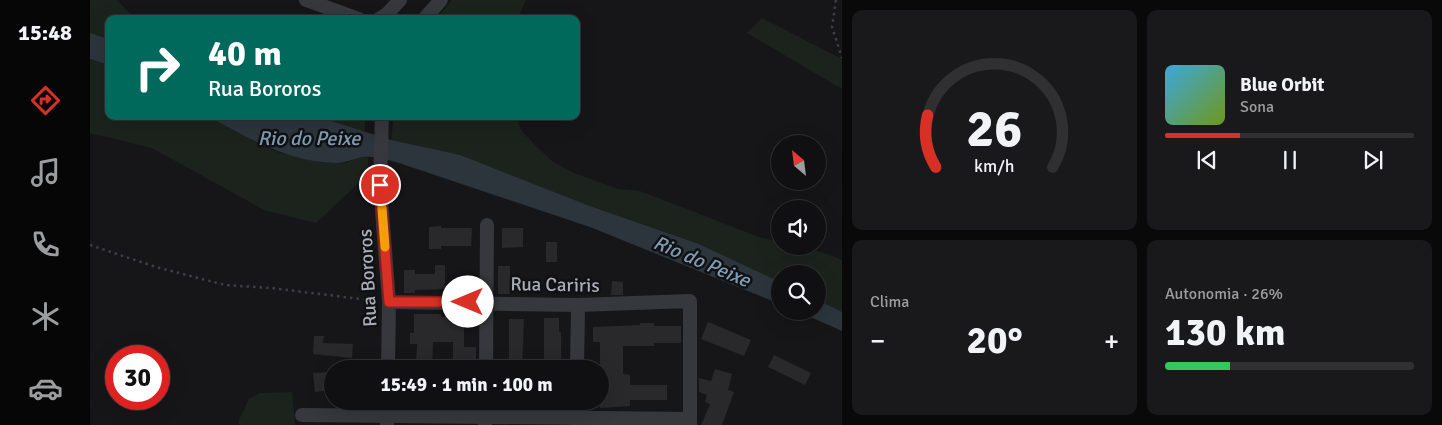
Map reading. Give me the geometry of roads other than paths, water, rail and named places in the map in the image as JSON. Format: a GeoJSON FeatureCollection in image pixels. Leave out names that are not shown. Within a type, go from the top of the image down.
{"type":"FeatureCollection","features":[{"type":"Feature","properties":{"kind":"street"},"geometry":{"type":"LineString","coordinates":[[306,0],[348,15]]}},
{"type":"Feature","properties":{"kind":"street"},"geometry":{"type":"LineString","coordinates":[[385,15],[400,0]]}},
{"type":"Feature","properties":{"kind":"street"},"geometry":{"type":"LineString","coordinates":[[428,15],[441,0]]}},
{"type":"Feature","properties":{"kind":"street","name":"Rua Bororos"},"geometry":{"type":"LineString","coordinates":[[381,121],[380,185],[389,302],[388,360]]}},
{"type":"Feature","properties":{"kind":"street"},"geometry":{"type":"LineString","coordinates":[[486,360],[487,225]]}},
{"type":"Feature","properties":{"kind":"street","name":"Rua Cariris"},"geometry":{"type":"LineString","coordinates":[[389,302],[487,302],[578,305],[690,301],[690,422]]}},
{"type":"Feature","properties":{"kind":"street"},"geometry":{"type":"LineString","coordinates":[[577,360],[578,305]]}},
{"type":"Feature","properties":{"kind":"street"},"geometry":{"type":"LineString","coordinates":[[302,415],[387,420],[690,422]]}},
{"type":"Feature","properties":{"kind":"water"},"geometry":{"type":"Polygon","coordinates":[[[90,33],[105,38],[105,64],[90,59],[90,33]]]}},
{"type":"Feature","properties":{"kind":"water","name":"Rio do Peixe"},"geometry":{"type":"Polygon","coordinates":[[[215,120],[328,120],[391,140],[460,155],[587,205],[699,244],[771,278],[771,300],[590,227],[396,162],[369,157],[336,163],[318,162],[285,154],[254,141],[215,120]]]}},
{"type":"Feature","properties":{"kind":"water"},"geometry":{"type":"Polygon","coordinates":[[[826,304],[842,312],[842,331],[817,320],[826,320],[826,304]]]}}]}
